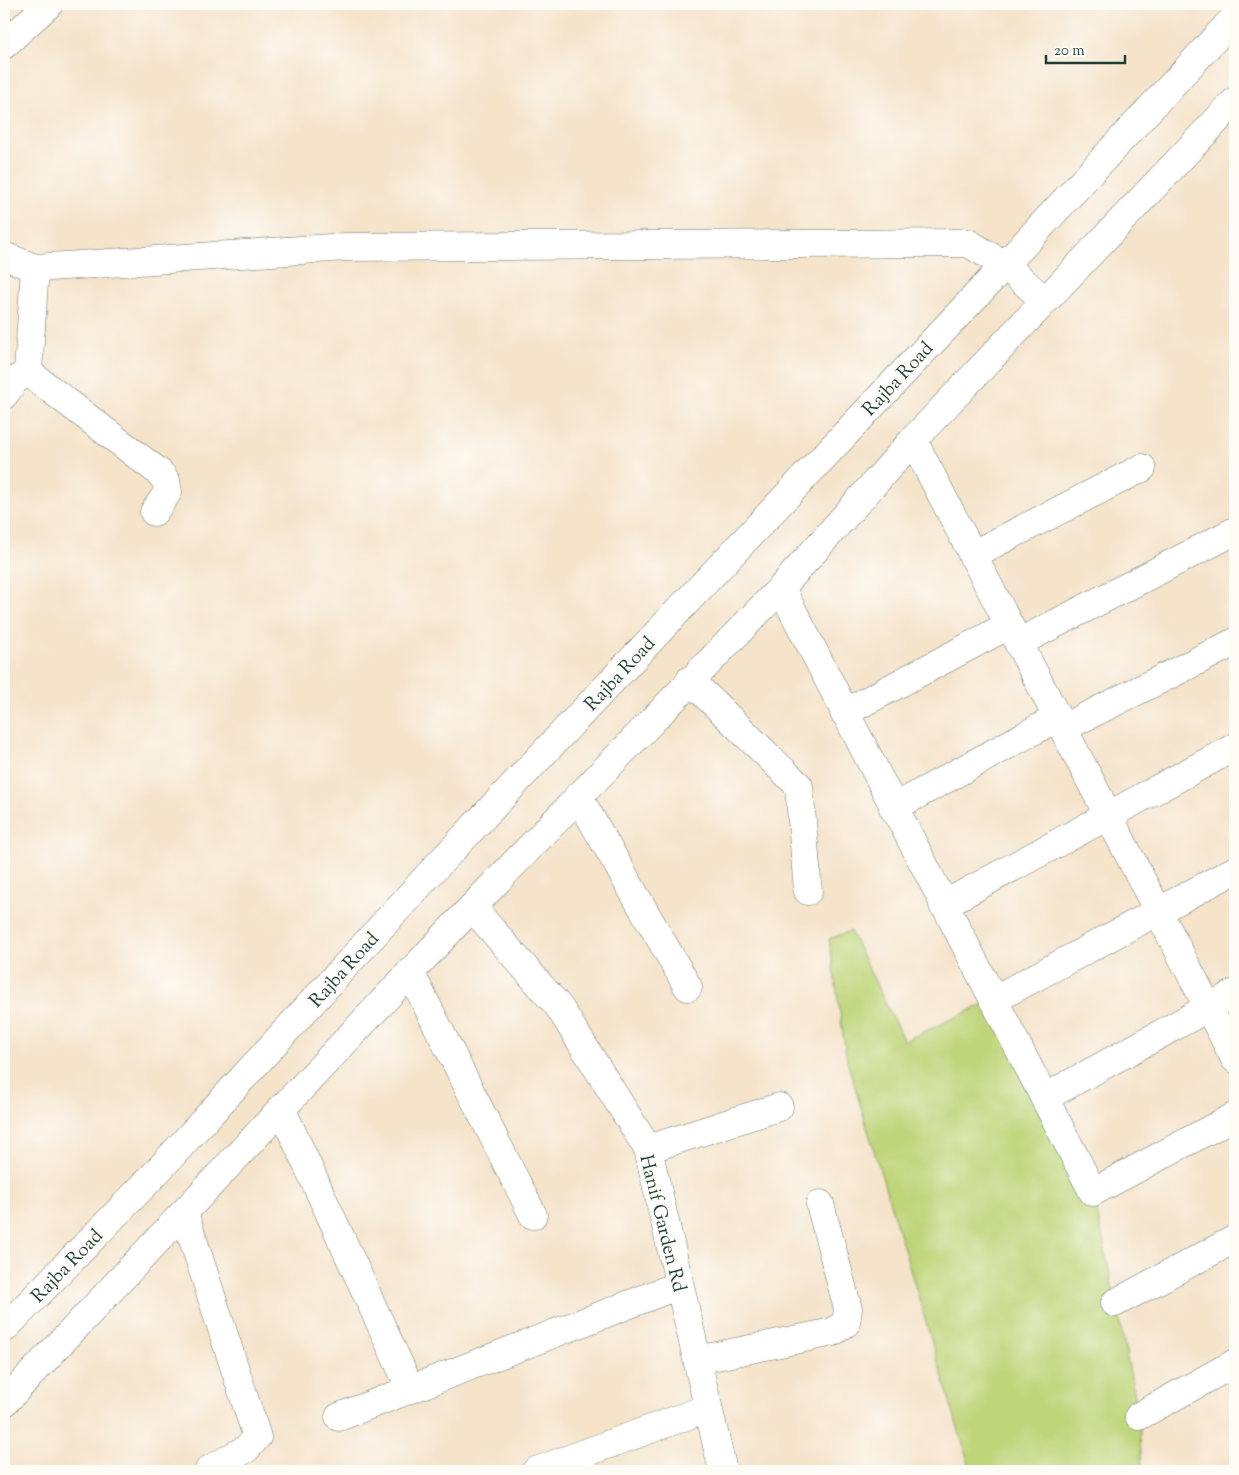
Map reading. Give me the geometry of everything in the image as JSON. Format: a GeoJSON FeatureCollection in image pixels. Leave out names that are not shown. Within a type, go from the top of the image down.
{"type":"FeatureCollection","features":[{"type":"Feature","properties":{"kind":"street"},"geometry":{"type":"LineString","coordinates":[[4,45],[49,4]]}},
{"type":"Feature","properties":{"kind":"street","name":"Rajba Road"},"geometry":{"type":"LineString","coordinates":[[4,1329],[154,1175],[442,861],[1005,265],[1228,14]]}},
{"type":"Feature","properties":{"kind":"street"},"geometry":{"type":"LineString","coordinates":[[4,1402],[472,907],[781,588],[913,440],[1235,101]]}},
{"type":"Feature","properties":{"kind":"street"},"geometry":{"type":"LineString","coordinates":[[4,256],[35,268],[346,246],[968,243],[1005,265],[1044,300]]}},
{"type":"Feature","properties":{"kind":"street"},"geometry":{"type":"LineString","coordinates":[[28,372],[35,268]]}},
{"type":"Feature","properties":{"kind":"street"},"geometry":{"type":"LineString","coordinates":[[4,395],[14,381],[28,372]]}},
{"type":"Feature","properties":{"kind":"street"},"geometry":{"type":"LineString","coordinates":[[28,372],[160,473],[166,481],[168,492],[154,512]]}},
{"type":"Feature","properties":{"kind":"street"},"geometry":{"type":"LineString","coordinates":[[913,440],[1235,1059]]}},
{"type":"Feature","properties":{"kind":"street"},"geometry":{"type":"LineString","coordinates":[[972,554],[1142,468]]}},
{"type":"Feature","properties":{"kind":"street"},"geometry":{"type":"LineString","coordinates":[[844,713],[1235,531]]}},
{"type":"Feature","properties":{"kind":"street"},"geometry":{"type":"LineString","coordinates":[[781,588],[1092,1192],[1235,1116]]}},
{"type":"Feature","properties":{"kind":"street"},"geometry":{"type":"LineString","coordinates":[[893,808],[1060,723],[1235,642]]}},
{"type":"Feature","properties":{"kind":"street"},"geometry":{"type":"LineString","coordinates":[[690,680],[799,786],[808,891]]}},
{"type":"Feature","properties":{"kind":"street"},"geometry":{"type":"LineString","coordinates":[[943,905],[1235,747]]}},
{"type":"Feature","properties":{"kind":"street"},"geometry":{"type":"LineString","coordinates":[[578,796],[688,987]]}},
{"type":"Feature","properties":{"kind":"street"},"geometry":{"type":"LineString","coordinates":[[992,1000],[1235,870]]}},
{"type":"Feature","properties":{"kind":"street","name":"Hanif Garden Rd"},"geometry":{"type":"LineString","coordinates":[[472,907],[559,1007],[648,1149],[723,1471]]}},
{"type":"Feature","properties":{"kind":"street"},"geometry":{"type":"LineString","coordinates":[[410,972],[533,1215]]}},
{"type":"Feature","properties":{"kind":"street"},"geometry":{"type":"LineString","coordinates":[[1044,1098],[1235,992]]}},
{"type":"Feature","properties":{"kind":"street"},"geometry":{"type":"LineString","coordinates":[[648,1149],[779,1107]]}},
{"type":"Feature","properties":{"kind":"street"},"geometry":{"type":"LineString","coordinates":[[281,1108],[410,1388]]}},
{"type":"Feature","properties":{"kind":"street"},"geometry":{"type":"LineString","coordinates":[[697,1360],[833,1332],[846,1324],[848,1309],[820,1204]]}},
{"type":"Feature","properties":{"kind":"street"},"geometry":{"type":"LineString","coordinates":[[184,1212],[257,1437],[246,1449],[209,1470]]}},
{"type":"Feature","properties":{"kind":"street"},"geometry":{"type":"LineString","coordinates":[[1115,1303],[1235,1239]]}},
{"type":"Feature","properties":{"kind":"street"},"geometry":{"type":"LineString","coordinates":[[339,1417],[679,1285]]}},
{"type":"Feature","properties":{"kind":"street"},"geometry":{"type":"LineString","coordinates":[[1138,1416],[1235,1364]]}},
{"type":"Feature","properties":{"kind":"street"},"geometry":{"type":"LineString","coordinates":[[536,1471],[708,1408]]}},
{"type":"Feature","properties":{"kind":"green space"},"geometry":{"type":"Polygon","coordinates":[[[850,931],[904,1041],[993,1000],[1093,1192],[1139,1416],[1142,1471],[971,1471],[847,1061],[829,939],[850,931]]]}}]}
